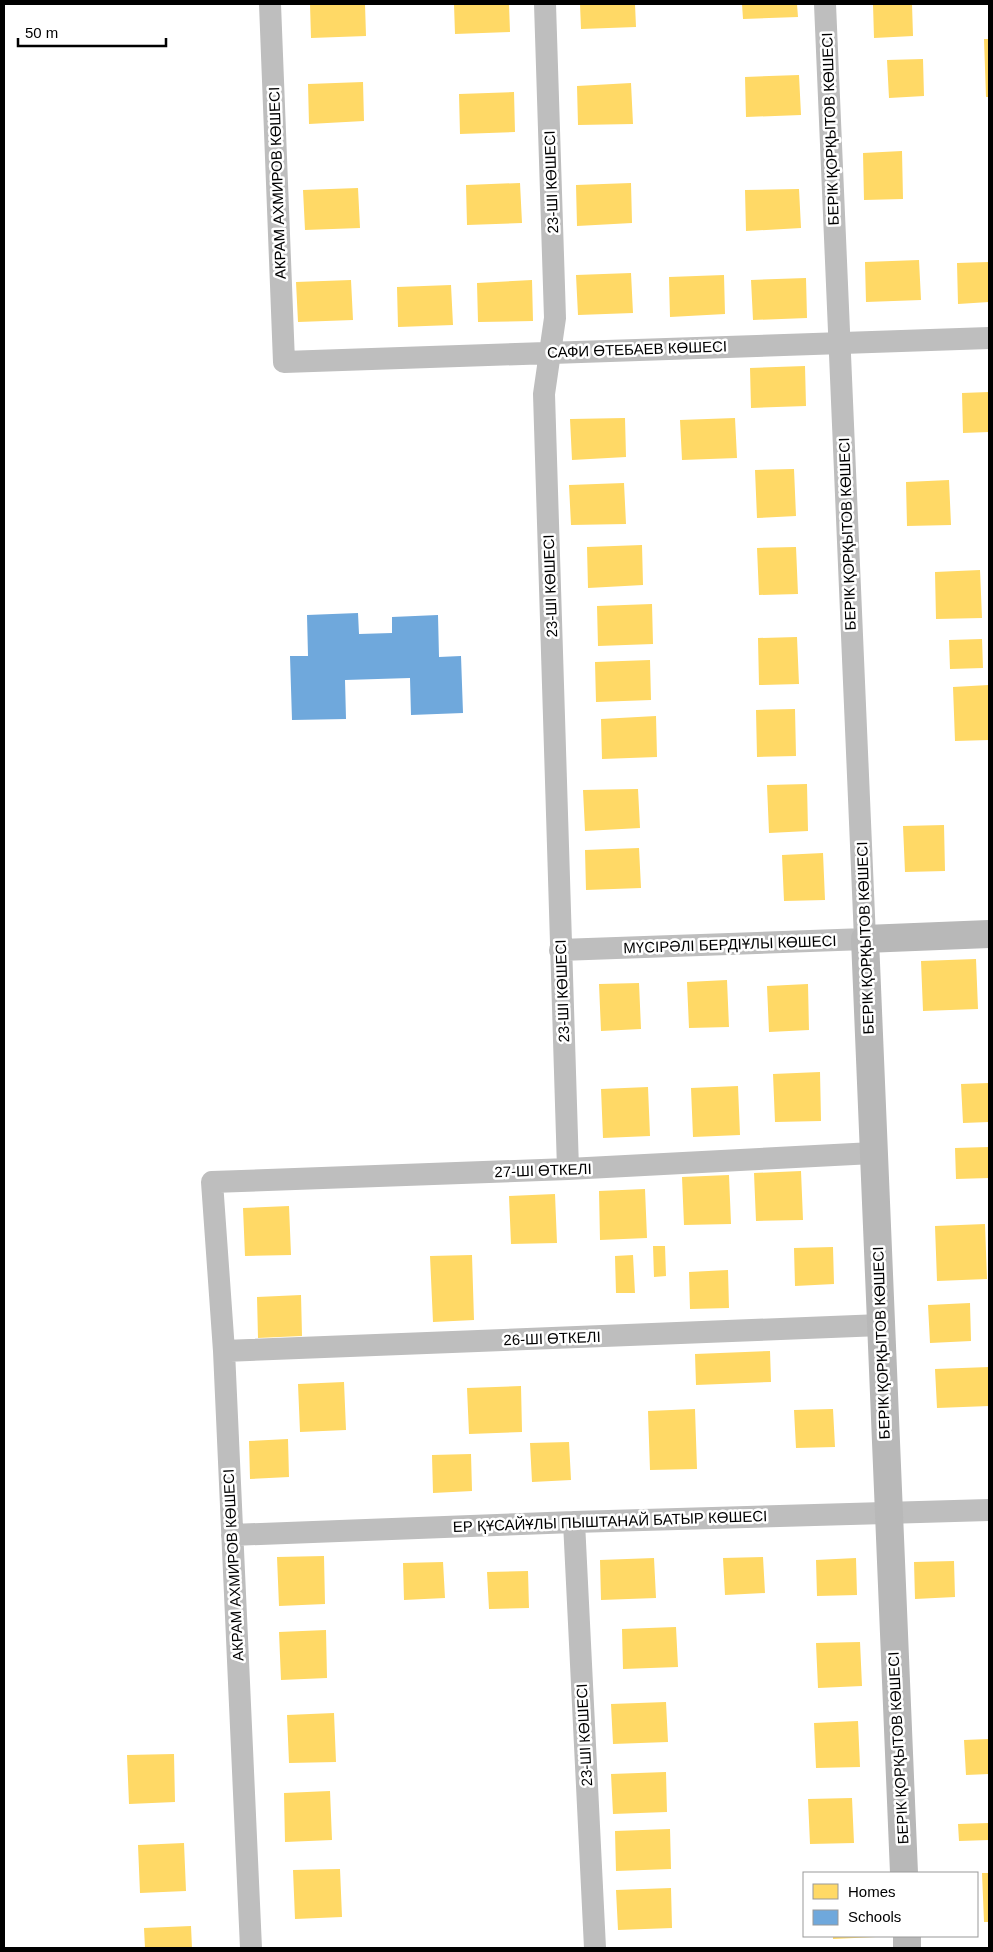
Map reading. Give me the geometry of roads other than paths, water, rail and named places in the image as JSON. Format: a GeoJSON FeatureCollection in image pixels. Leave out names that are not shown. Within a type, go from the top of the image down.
{"type":"FeatureCollection","features":[{"type":"Feature","properties":{"kind":"street","name":"АКРАМ АХМИРОВ КӨШЕСІ"},"geometry":{"type":"LineString","coordinates":[[270,4],[284,362]]}},
{"type":"Feature","properties":{"kind":"street","name":"23-ШI КӨШЕСI"},"geometry":{"type":"LineString","coordinates":[[545,4],[555,318],[544,394],[568,1169]]}},
{"type":"Feature","properties":{"kind":"street","name":"БЕРІК ҚОРҚЫТОВ КӨШЕСІ"},"geometry":{"type":"LineString","coordinates":[[825,4],[874,1153],[887,1511],[904,1872]]}},
{"type":"Feature","properties":{"kind":"street","name":"САФИ ӨТЕБАЕВ КӨШЕСІ"},"geometry":{"type":"LineString","coordinates":[[284,362],[989,338]]}},
{"type":"Feature","properties":{"kind":"street","name":"МҮСІРӘЛІ БЕРДІҰЛЫ КӨШЕСІ"},"geometry":{"type":"LineString","coordinates":[[560,950],[989,934]]}},
{"type":"Feature","properties":{"kind":"street","name":"27-ШІ ӨТКЕЛІ"},"geometry":{"type":"LineString","coordinates":[[212,1182],[568,1169],[874,1153]]}},
{"type":"Feature","properties":{"kind":"street","name":"АКРАМ АХМИРОВ КӨШЕСІ"},"geometry":{"type":"LineString","coordinates":[[212,1182],[224,1351],[251,1948]]}},
{"type":"Feature","properties":{"kind":"street","name":"26-ШІ ӨТКЕЛІ"},"geometry":{"type":"LineString","coordinates":[[224,1351],[881,1325]]}},
{"type":"Feature","properties":{"kind":"street","name":"ЕР ҚҰСАЙҰЛЫ ПЫШТАНАЙ БАТЫР КӨШЕСІ"},"geometry":{"type":"LineString","coordinates":[[232,1535],[887,1511],[989,1510]]}},
{"type":"Feature","properties":{"kind":"street","name":"23-ШI КӨШЕСI"},"geometry":{"type":"LineString","coordinates":[[574,1522],[595,1948]]}}]}
